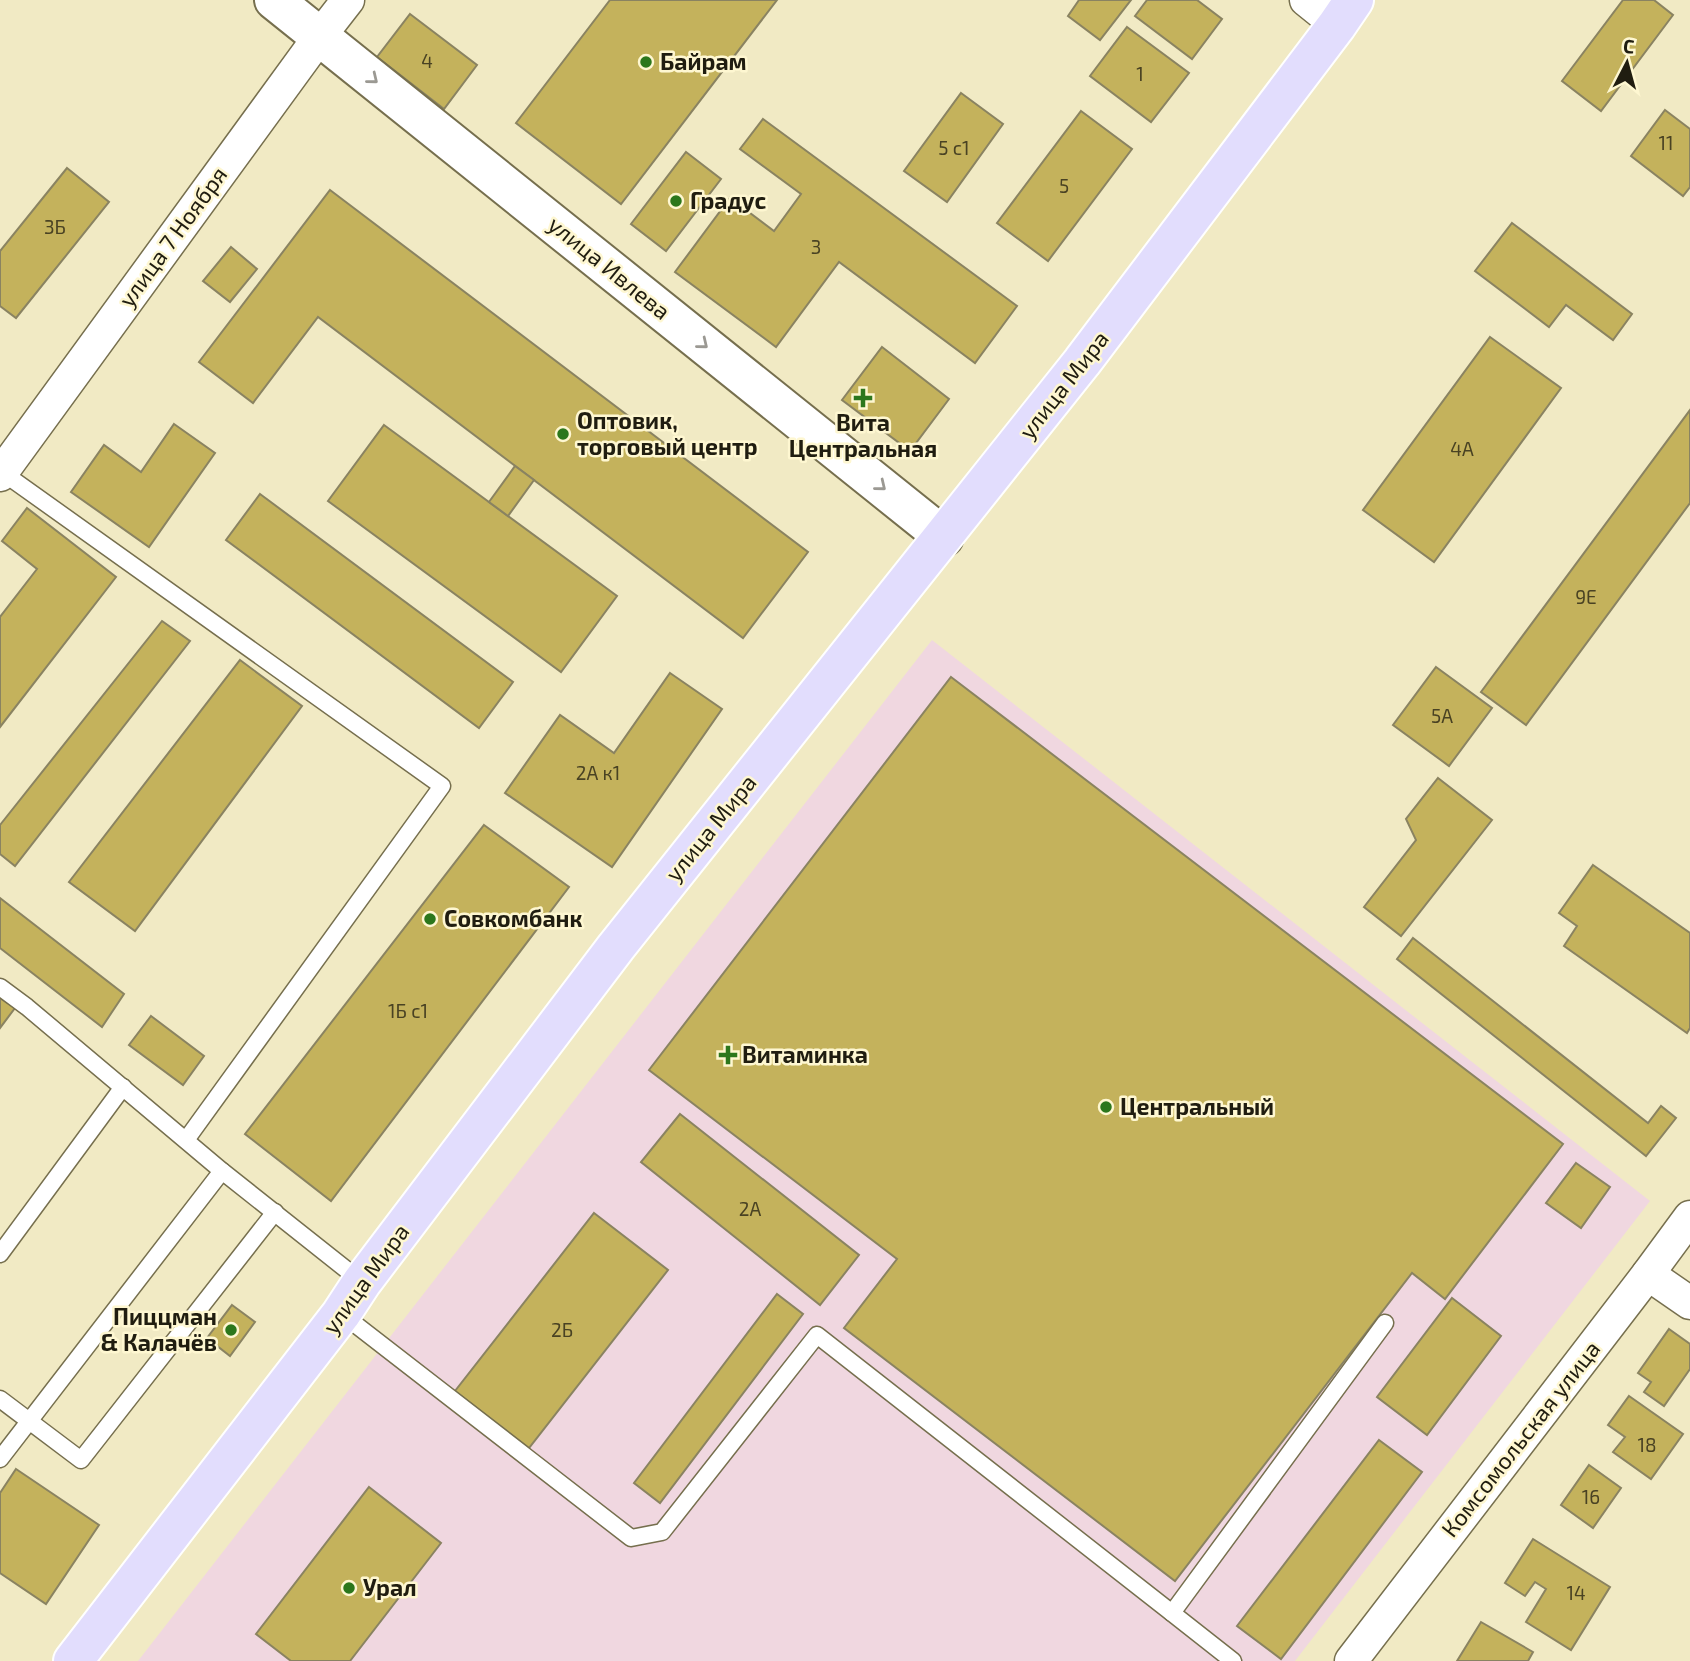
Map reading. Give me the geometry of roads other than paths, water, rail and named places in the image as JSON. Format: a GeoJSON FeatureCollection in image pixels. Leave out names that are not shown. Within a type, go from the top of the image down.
{"type":"FeatureCollection","features":[{"type":"Feature","properties":{"kind":"main road","name":"улица Мира"},"geometry":{"type":"LineString","coordinates":[[74,1661],[341,1314],[362,1282],[616,947],[1082,362],[1345,12]]}},
{"type":"Feature","properties":{"kind":"street","name":"улица Ивлева"},"geometry":{"type":"LineString","coordinates":[[274,0],[944,537]]}},
{"type":"Feature","properties":{"kind":"street","name":"улица 7 Ноября"},"geometry":{"type":"LineString","coordinates":[[1,473],[348,0]]}},
{"type":"Feature","properties":{"kind":"street"},"geometry":{"type":"LineString","coordinates":[[1306,0],[1345,12]]}},
{"type":"Feature","properties":{"kind":"street","name":"Комсомольская улица"},"geometry":{"type":"LineString","coordinates":[[1351,1661],[1690,1216]]}},
{"type":"Feature","properties":{"kind":"street"},"geometry":{"type":"LineString","coordinates":[[1648,1274],[1690,1303]]}},
{"type":"Feature","properties":{"kind":"lane"},"geometry":{"type":"LineString","coordinates":[[1,473],[442,786],[186,1140]]}},
{"type":"Feature","properties":{"kind":"lane"},"geometry":{"type":"LineString","coordinates":[[0,987],[222,1171],[362,1282]]}},
{"type":"Feature","properties":{"kind":"lane"},"geometry":{"type":"LineString","coordinates":[[0,1254],[123,1087]]}},
{"type":"Feature","properties":{"kind":"lane"},"geometry":{"type":"LineString","coordinates":[[0,1460],[222,1171]]}},
{"type":"Feature","properties":{"kind":"lane"},"geometry":{"type":"LineString","coordinates":[[0,1399],[81,1460],[275,1212]]}},
{"type":"Feature","properties":{"kind":"lane"},"geometry":{"type":"LineString","coordinates":[[341,1314],[631,1538],[662,1532],[817,1335],[1233,1661]]}},
{"type":"Feature","properties":{"kind":"lane"},"geometry":{"type":"LineString","coordinates":[[1172,1613],[1385,1323]]}},
{"type":"Feature","properties":{"kind":"place","name":"Байрам"},"geometry":{"type":"Point","coordinates":[646,62]}},
{"type":"Feature","properties":{"kind":"place","name":"Градус"},"geometry":{"type":"Point","coordinates":[676,201]}},
{"type":"Feature","properties":{"kind":"place","name":"Вита Центральная"},"geometry":{"type":"Point","coordinates":[863,398]}},
{"type":"Feature","properties":{"kind":"place","name":"Оптовик, торговый центр"},"geometry":{"type":"Point","coordinates":[563,434]}},
{"type":"Feature","properties":{"kind":"place","name":"Совкомбанк"},"geometry":{"type":"Point","coordinates":[430,919]}},
{"type":"Feature","properties":{"kind":"place","name":"Витаминка"},"geometry":{"type":"Point","coordinates":[728,1055]}},
{"type":"Feature","properties":{"kind":"place","name":"Центральный"},"geometry":{"type":"Point","coordinates":[1106,1107]}},
{"type":"Feature","properties":{"kind":"place","name":"Пиццман & Калачёв"},"geometry":{"type":"Point","coordinates":[231,1330]}},
{"type":"Feature","properties":{"kind":"place","name":"Урал"},"geometry":{"type":"Point","coordinates":[349,1588]}}]}
